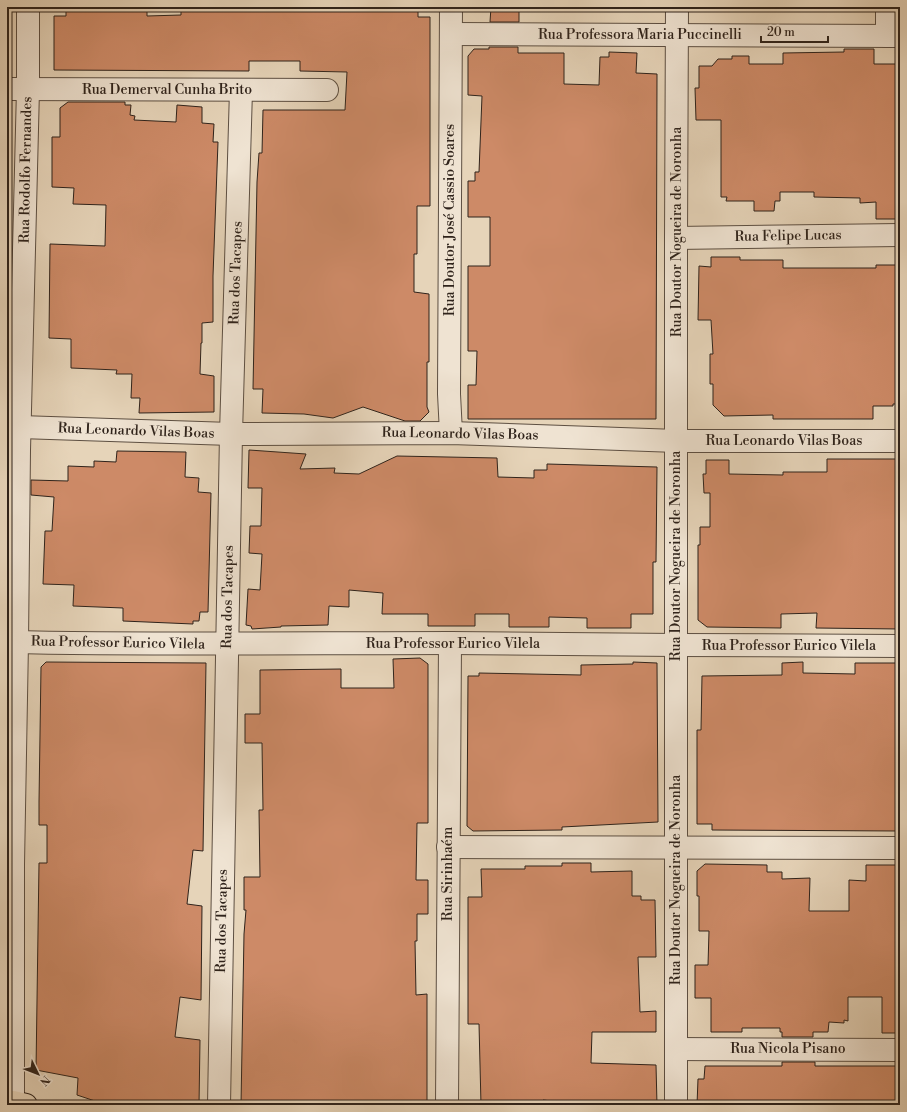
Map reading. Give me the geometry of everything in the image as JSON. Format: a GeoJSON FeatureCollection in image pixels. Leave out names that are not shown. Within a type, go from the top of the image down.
{"type":"FeatureCollection","features":[{"type":"Feature","properties":{"kind":"street","name":"Rua Rodolfo Fernandes"},"geometry":{"type":"LineString","coordinates":[[15,1103],[10,866],[17,89],[28,7]]}},
{"type":"Feature","properties":{"kind":"street","name":"Rua Doutor José Cassio Soares"},"geometry":{"type":"LineString","coordinates":[[451,7],[449,386],[451,433]]}},
{"type":"Feature","properties":{"kind":"street","name":"Rua Doutor Nogueira de Noronha"},"geometry":{"type":"LineString","coordinates":[[676,1105],[676,238],[678,7]]}},
{"type":"Feature","properties":{"kind":"street"},"geometry":{"type":"LineString","coordinates":[[887,7],[893,36]]}},
{"type":"Feature","properties":{"kind":"street","name":"Rua Professora Maria Puccinelli"},"geometry":{"type":"LineString","coordinates":[[452,34],[893,36]]}},
{"type":"Feature","properties":{"kind":"street","name":"Rua Demerval Cunha Brito"},"geometry":{"type":"LineString","coordinates":[[17,89],[327,90]]}},
{"type":"Feature","properties":{"kind":"street","name":"Rua dos Tacapes"},"geometry":{"type":"LineString","coordinates":[[219,1105],[231,434],[241,90]]}},
{"type":"Feature","properties":{"kind":"street","name":"Rua Felipe Lucas"},"geometry":{"type":"LineString","coordinates":[[676,238],[900,235]]}},
{"type":"Feature","properties":{"kind":"street","name":"Rua Leonardo Vilas Boas"},"geometry":{"type":"LineString","coordinates":[[15,439],[231,434],[451,433],[676,440],[900,441]]}},
{"type":"Feature","properties":{"kind":"street","name":"Rua Professor Eurico Vilela"},"geometry":{"type":"LineString","coordinates":[[12,642],[900,646]]}},
{"type":"Feature","properties":{"kind":"street","name":"Rua Sirinhaém"},"geometry":{"type":"LineString","coordinates":[[447,1105],[450,643]]}},
{"type":"Feature","properties":{"kind":"street"},"geometry":{"type":"LineString","coordinates":[[448,847],[900,848]]}},
{"type":"Feature","properties":{"kind":"street","name":"Rua Nicola Pisano"},"geometry":{"type":"LineString","coordinates":[[676,1049],[900,1050]]}},
{"type":"Feature","properties":{"kind":"building"},"geometry":{"type":"Polygon","coordinates":[[[66,7],[147,7],[147,16],[181,15],[181,7],[418,7],[418,17],[430,17],[430,206],[417,206],[417,254],[414,254],[414,292],[429,294],[429,362],[427,362],[427,407],[429,412],[420,421],[405,421],[363,407],[333,418],[304,414],[262,413],[263,389],[253,389],[257,182],[259,153],[262,153],[263,110],[345,110],[347,72],[300,71],[300,61],[249,61],[249,71],[54,70],[54,16],[66,16],[66,7]]]}},
{"type":"Feature","properties":{"kind":"building"},"geometry":{"type":"Polygon","coordinates":[[[491,7],[519,7],[519,22],[490,22],[491,7]]]}},
{"type":"Feature","properties":{"kind":"building"},"geometry":{"type":"Polygon","coordinates":[[[489,47],[518,47],[518,53],[564,53],[564,84],[599,85],[600,57],[609,57],[609,52],[637,53],[636,73],[657,74],[656,419],[468,419],[468,385],[476,385],[477,351],[468,351],[468,266],[490,266],[490,217],[468,217],[468,181],[475,181],[475,172],[479,172],[482,96],[468,95],[468,56],[474,49],[489,49],[489,47]]]}},
{"type":"Feature","properties":{"kind":"building"},"geometry":{"type":"Polygon","coordinates":[[[844,49],[874,49],[874,64],[900,64],[900,208],[898,208],[898,219],[876,219],[876,202],[860,203],[860,198],[814,197],[814,192],[780,192],[780,201],[775,201],[774,211],[754,211],[754,201],[726,201],[727,197],[721,197],[721,120],[696,120],[695,88],[699,88],[699,66],[712,66],[718,59],[732,59],[732,56],[749,56],[749,64],[783,64],[783,53],[844,52],[844,49]]]}},
{"type":"Feature","properties":{"kind":"building"},"geometry":{"type":"Polygon","coordinates":[[[68,102],[125,102],[125,105],[131,105],[130,115],[135,116],[134,120],[176,122],[177,105],[202,107],[202,123],[214,124],[213,142],[218,142],[213,276],[213,322],[202,323],[200,374],[214,376],[214,412],[139,413],[140,398],[131,398],[132,374],[116,374],[117,370],[71,368],[71,339],[49,338],[50,244],[105,246],[106,205],[73,204],[74,188],[52,187],[52,137],[60,137],[60,108],[68,102]]]}},
{"type":"Feature","properties":{"kind":"building"},"geometry":{"type":"Polygon","coordinates":[[[711,257],[740,257],[740,260],[783,260],[783,268],[876,268],[876,265],[900,265],[900,404],[893,404],[893,406],[873,406],[873,419],[773,419],[773,415],[724,416],[713,405],[713,384],[710,384],[710,354],[713,354],[711,320],[698,320],[699,266],[711,267],[711,257]]]}},
{"type":"Feature","properties":{"kind":"building"},"geometry":{"type":"Polygon","coordinates":[[[249,450],[306,454],[300,469],[335,468],[334,473],[359,474],[397,456],[497,458],[498,477],[534,478],[534,470],[547,470],[547,464],[657,467],[656,562],[653,562],[653,614],[631,614],[631,628],[587,628],[587,618],[549,617],[549,627],[509,627],[509,614],[475,614],[475,626],[428,626],[428,614],[382,614],[383,593],[349,590],[349,607],[329,606],[328,625],[281,626],[252,629],[251,626],[246,625],[248,589],[260,590],[262,554],[249,553],[250,526],[261,526],[262,488],[248,488],[249,450]]]}},
{"type":"Feature","properties":{"kind":"building"},"geometry":{"type":"Polygon","coordinates":[[[117,451],[186,452],[185,477],[199,478],[198,492],[211,493],[208,612],[200,612],[199,621],[193,621],[193,624],[123,621],[123,608],[73,606],[74,585],[43,584],[45,531],[52,531],[54,497],[31,495],[31,480],[68,481],[68,466],[94,467],[94,461],[116,462],[117,451]]]}},
{"type":"Feature","properties":{"kind":"building"},"geometry":{"type":"Polygon","coordinates":[[[827,459],[900,459],[900,629],[816,628],[817,613],[781,614],[781,628],[707,627],[698,620],[698,545],[700,545],[700,527],[710,527],[710,493],[704,493],[703,474],[706,474],[706,460],[729,460],[729,474],[783,475],[783,472],[827,472],[827,459]]]}},
{"type":"Feature","properties":{"kind":"building"},"geometry":{"type":"Polygon","coordinates":[[[420,658],[428,664],[428,823],[417,823],[416,880],[428,880],[428,914],[417,914],[417,941],[415,941],[416,995],[427,994],[427,1105],[241,1105],[244,934],[246,910],[244,910],[244,877],[260,877],[259,810],[263,810],[262,743],[245,743],[245,714],[260,714],[260,670],[341,669],[341,688],[394,688],[393,659],[420,658]]]}},
{"type":"Feature","properties":{"kind":"building"},"geometry":{"type":"Polygon","coordinates":[[[46,662],[206,663],[203,851],[193,850],[187,904],[202,906],[201,1000],[180,997],[175,1037],[200,1040],[199,1105],[107,1105],[77,1095],[78,1078],[36,1070],[39,863],[47,863],[47,825],[39,825],[41,667],[46,662]]]}},
{"type":"Feature","properties":{"kind":"building"},"geometry":{"type":"Polygon","coordinates":[[[633,662],[657,663],[658,822],[562,827],[562,830],[473,831],[467,826],[468,676],[479,676],[479,673],[581,675],[581,665],[633,664],[633,662]]]}},
{"type":"Feature","properties":{"kind":"building"},"geometry":{"type":"Polygon","coordinates":[[[803,662],[803,673],[855,674],[855,663],[900,663],[900,787],[898,787],[898,831],[712,830],[712,824],[697,824],[697,730],[701,730],[702,676],[782,675],[782,663],[803,662]]]}},
{"type":"Feature","properties":{"kind":"building"},"geometry":{"type":"Polygon","coordinates":[[[562,863],[591,863],[591,872],[632,871],[632,896],[641,896],[641,900],[655,900],[656,957],[638,957],[640,1012],[656,1011],[656,1032],[592,1032],[591,1063],[656,1065],[657,1105],[577,1105],[543,1100],[543,1105],[481,1105],[479,1024],[468,1024],[468,897],[482,897],[481,869],[525,869],[525,866],[562,866],[562,863]]]}},
{"type":"Feature","properties":{"kind":"building"},"geometry":{"type":"Polygon","coordinates":[[[705,864],[767,865],[767,872],[782,872],[782,879],[810,878],[809,911],[849,911],[849,880],[866,881],[866,865],[900,865],[900,1033],[882,1033],[882,997],[848,997],[848,1021],[844,1020],[844,1023],[829,1022],[828,1032],[813,1032],[813,1037],[782,1037],[780,1028],[742,1028],[742,1032],[711,1032],[711,998],[695,998],[695,965],[708,965],[709,931],[699,931],[699,896],[697,896],[697,871],[705,864]]]}},
{"type":"Feature","properties":{"kind":"building"},"geometry":{"type":"Polygon","coordinates":[[[782,1062],[815,1062],[815,1066],[900,1066],[900,1105],[697,1105],[698,1079],[704,1079],[705,1066],[782,1066],[782,1062]]]}}]}
